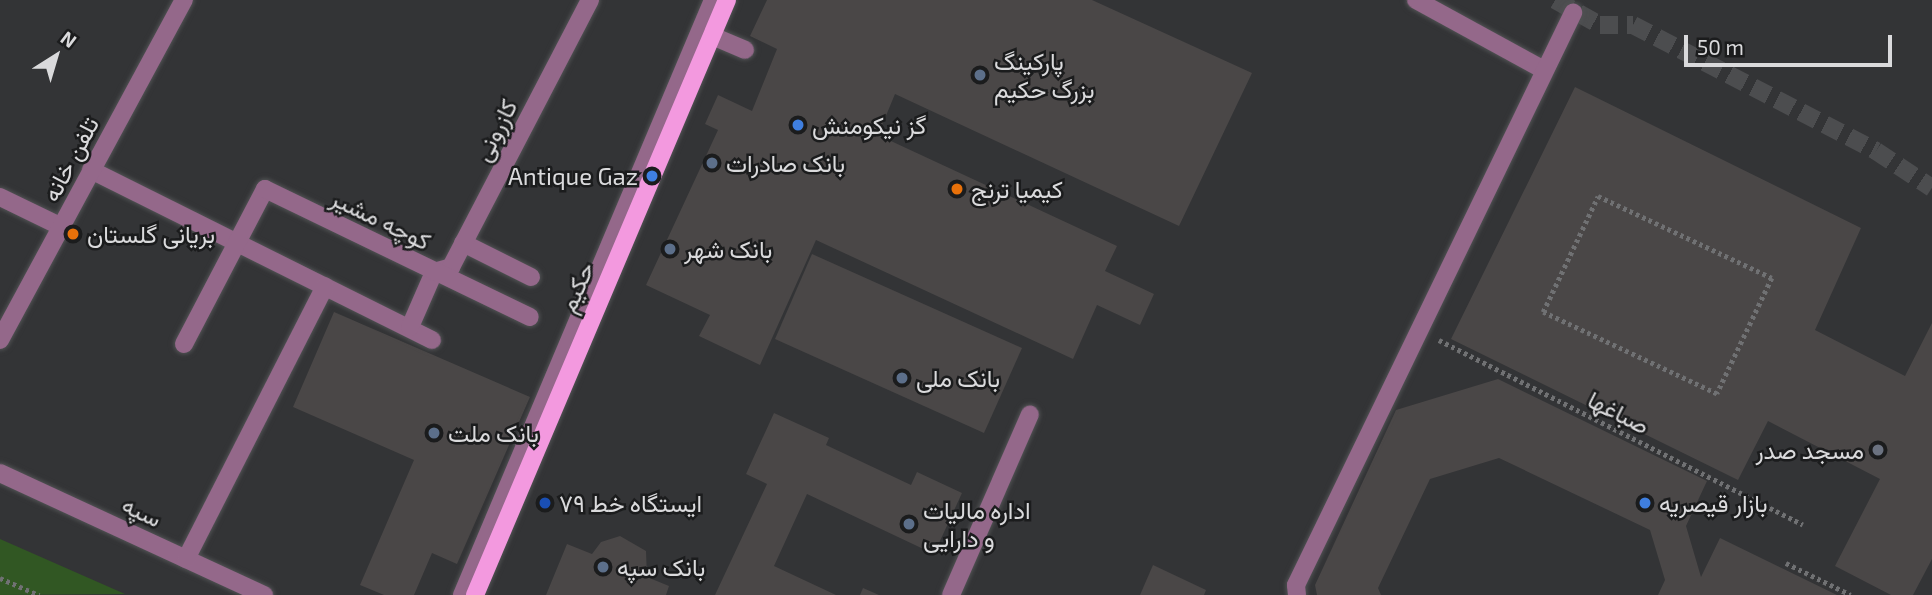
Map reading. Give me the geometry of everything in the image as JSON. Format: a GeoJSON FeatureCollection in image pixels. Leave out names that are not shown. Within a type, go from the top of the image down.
{"type":"FeatureCollection","features":[{"type":"Feature","properties":{"kind":"main road","name":"حکیم"},"geometry":{"type":"LineString","coordinates":[[475,595],[710,35],[713,4]]}},
{"type":"Feature","properties":{"kind":"street","name":"تلفن خانه"},"geometry":{"type":"LineString","coordinates":[[0,340],[184,0]]}},
{"type":"Feature","properties":{"kind":"street","name":"کازرونی"},"geometry":{"type":"LineString","coordinates":[[434,272],[451,267],[590,0]]}},
{"type":"Feature","properties":{"kind":"street"},"geometry":{"type":"LineString","coordinates":[[1416,0],[1544,70]]}},
{"type":"Feature","properties":{"kind":"street","name":"حکیم"},"geometry":{"type":"LineString","coordinates":[[462,595],[713,4]]}},
{"type":"Feature","properties":{"kind":"street"},"geometry":{"type":"LineString","coordinates":[[1297,595],[1296,585],[1573,13]]}},
{"type":"Feature","properties":{"kind":"street"},"geometry":{"type":"LineString","coordinates":[[710,35],[745,50]]}},
{"type":"Feature","properties":{"kind":"street"},"geometry":{"type":"LineString","coordinates":[[91,170],[432,340]]}},
{"type":"Feature","properties":{"kind":"street","name":"كوچه مشير"},"geometry":{"type":"LineString","coordinates":[[235,242],[265,189],[530,317]]}},
{"type":"Feature","properties":{"kind":"street"},"geometry":{"type":"LineString","coordinates":[[0,198],[62,227]]}},
{"type":"Feature","properties":{"kind":"street"},"geometry":{"type":"LineString","coordinates":[[184,344],[235,242]]}},
{"type":"Feature","properties":{"kind":"street"},"geometry":{"type":"LineString","coordinates":[[463,243],[531,277]]}},
{"type":"Feature","properties":{"kind":"street"},"geometry":{"type":"LineString","coordinates":[[410,327],[434,272]]}},
{"type":"Feature","properties":{"kind":"street"},"geometry":{"type":"LineString","coordinates":[[186,559],[325,285]]}},
{"type":"Feature","properties":{"kind":"street"},"geometry":{"type":"LineString","coordinates":[[951,595],[1030,414]]}},
{"type":"Feature","properties":{"kind":"street","name":"سپه"},"geometry":{"type":"LineString","coordinates":[[0,473],[264,595]]}},
{"type":"Feature","properties":{"kind":"path"},"geometry":{"type":"LineString","coordinates":[[1598,195],[1772,278],[1717,394],[1544,312],[1598,195]]}},
{"type":"Feature","properties":{"kind":"path","name":"صباغها"},"geometry":{"type":"LineString","coordinates":[[1419,330],[1803,526]]}},
{"type":"Feature","properties":{"kind":"path"},"geometry":{"type":"LineString","coordinates":[[1786,563],[1851,595]]}},
{"type":"Feature","properties":{"kind":"path"},"geometry":{"type":"LineString","coordinates":[[0,578],[39,595]]}},
{"type":"Feature","properties":{"kind":"green space"},"geometry":{"type":"Polygon","coordinates":[[[0,539],[125,594],[0,595],[0,539]]]}},
{"type":"Feature","properties":{"kind":"building"},"geometry":{"type":"Polygon","coordinates":[[[767,0],[1092,0],[1252,73],[1179,226],[895,94],[878,135],[1117,246],[1105,271],[1154,294],[1140,325],[1097,305],[1073,359],[816,240],[760,365],[699,336],[710,315],[646,285],[718,130],[705,124],[718,95],[752,111],[777,49],[750,36],[767,0]]]}},
{"type":"Feature","properties":{"kind":"building"},"geometry":{"type":"Polygon","coordinates":[[[1575,87],[1861,228],[1815,330],[1905,376],[1932,323],[1932,559],[1913,595],[1891,595],[1835,566],[1880,479],[1768,421],[1738,480],[1451,339],[1575,87]]]}},
{"type":"Feature","properties":{"kind":"building"},"geometry":{"type":"Polygon","coordinates":[[[812,254],[1022,348],[984,433],[775,339],[812,254]]]}},
{"type":"Feature","properties":{"kind":"building","name":"بانک ملت"},"geometry":{"type":"Polygon","coordinates":[[[334,312],[530,397],[457,564],[432,553],[414,595],[384,595],[360,585],[414,460],[293,407],[334,312]]]}},
{"type":"Feature","properties":{"kind":"building","name":"بازار قیصریه"},"geometry":{"type":"Polygon","coordinates":[[[1498,379],[1707,481],[1686,526],[1701,577],[1720,538],[1837,595],[1658,595],[1665,580],[1650,530],[1499,458],[1430,479],[1378,588],[1381,595],[1317,595],[1315,585],[1396,410],[1498,379]]]}},
{"type":"Feature","properties":{"kind":"building","name":"اداره مالیات و دارایی"},"geometry":{"type":"Polygon","coordinates":[[[774,413],[829,438],[826,445],[911,485],[917,472],[962,493],[934,554],[807,494],[774,566],[836,595],[715,595],[767,484],[746,474],[774,413]]]}},
{"type":"Feature","properties":{"kind":"building","name":"بانک سپه"},"geometry":{"type":"Polygon","coordinates":[[[620,536],[646,551],[647,577],[669,586],[666,595],[546,595],[567,544],[592,554],[601,542],[620,536]]]}},
{"type":"Feature","properties":{"kind":"building"},"geometry":{"type":"Polygon","coordinates":[[[1153,565],[1206,590],[1204,595],[1140,595],[1153,565]]]}},
{"type":"Feature","properties":{"kind":"building","name":"اداره مالیات و دارایی"},"geometry":{"type":"Polygon","coordinates":[[[863,588],[879,595],[860,595],[863,588]]]}},
{"type":"Feature","properties":{"kind":"tunnel"},"geometry":{"type":"LineString","coordinates":[[1555,0],[1600,25],[1633,25],[1876,151],[1932,188]]}},
{"type":"Feature","properties":{"kind":"place","name":"پارکینگ بزرگ حکیم"},"geometry":{"type":"Point","coordinates":[980,75]}},
{"type":"Feature","properties":{"kind":"place","name":"گز نیکومنش"},"geometry":{"type":"Point","coordinates":[798,125]}},
{"type":"Feature","properties":{"kind":"place","name":"بانک صادرات"},"geometry":{"type":"Point","coordinates":[712,163]}},
{"type":"Feature","properties":{"kind":"place","name":"Antique Gaz"},"geometry":{"type":"Point","coordinates":[652,176]}},
{"type":"Feature","properties":{"kind":"place","name":"کیمیا ترنج"},"geometry":{"type":"Point","coordinates":[957,189]}},
{"type":"Feature","properties":{"kind":"place","name":"بریانی گلستان"},"geometry":{"type":"Point","coordinates":[73,234]}},
{"type":"Feature","properties":{"kind":"place","name":"بانک شهر"},"geometry":{"type":"Point","coordinates":[670,249]}},
{"type":"Feature","properties":{"kind":"place","name":"بانک ملی"},"geometry":{"type":"Point","coordinates":[902,378]}},
{"type":"Feature","properties":{"kind":"place","name":"بانک ملت"},"geometry":{"type":"Point","coordinates":[434,433]}},
{"type":"Feature","properties":{"kind":"place","name":"مسجد صدر"},"geometry":{"type":"Point","coordinates":[1878,450]}},
{"type":"Feature","properties":{"kind":"place","name":"ایستگاه خط ۷۹"},"geometry":{"type":"Point","coordinates":[545,503]}},
{"type":"Feature","properties":{"kind":"place","name":"بازار قیصریه"},"geometry":{"type":"Point","coordinates":[1645,503]}},
{"type":"Feature","properties":{"kind":"place","name":"اداره مالیات و دارایی"},"geometry":{"type":"Point","coordinates":[909,524]}},
{"type":"Feature","properties":{"kind":"place","name":"بانک سپه"},"geometry":{"type":"Point","coordinates":[603,567]}}]}
